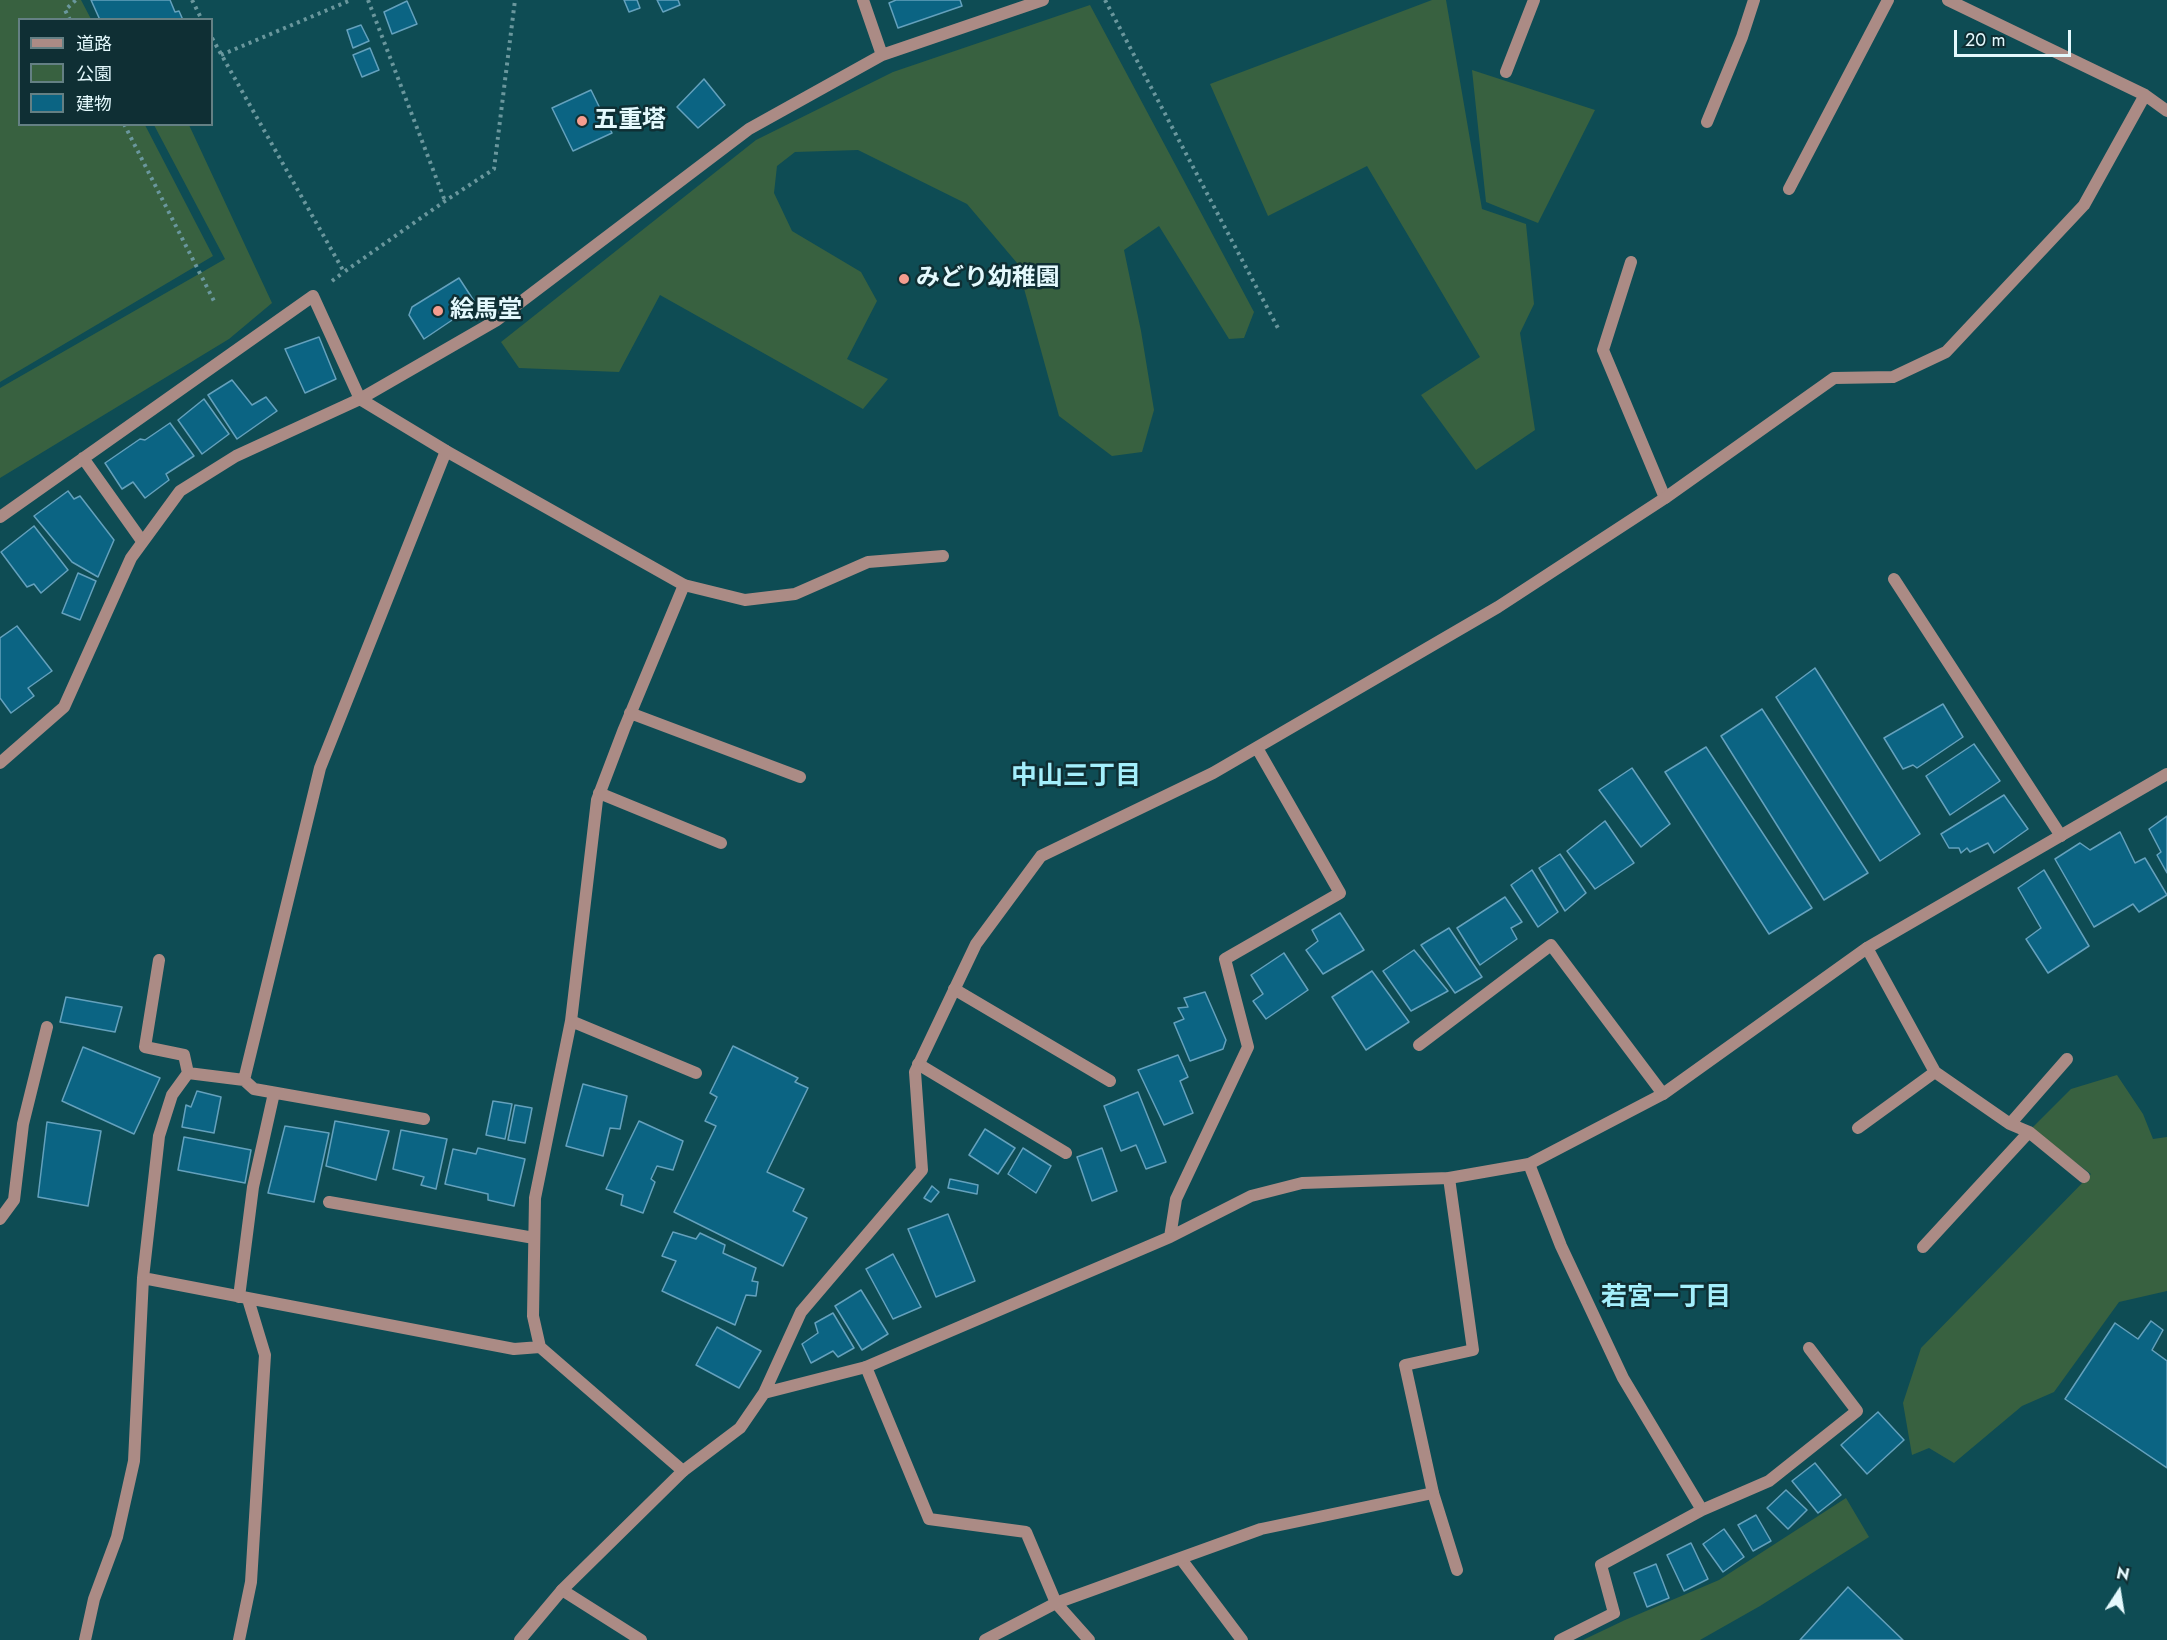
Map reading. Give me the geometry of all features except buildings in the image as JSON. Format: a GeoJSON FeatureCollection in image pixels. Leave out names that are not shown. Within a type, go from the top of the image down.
{"type":"FeatureCollection","features":[{"type":"Feature","properties":{"kind":"street"},"geometry":{"type":"LineString","coordinates":[[863,0],[882,56]]}},
{"type":"Feature","properties":{"kind":"street"},"geometry":{"type":"LineString","coordinates":[[0,763],[64,708],[130,558],[180,491],[236,456],[360,399],[497,320],[749,129],[882,56],[1043,0]]}},
{"type":"Feature","properties":{"kind":"street"},"geometry":{"type":"LineString","coordinates":[[1506,72],[1534,0]]}},
{"type":"Feature","properties":{"kind":"street"},"geometry":{"type":"LineString","coordinates":[[1707,122],[1742,37],[1754,0]]}},
{"type":"Feature","properties":{"kind":"street"},"geometry":{"type":"LineString","coordinates":[[1789,189],[1888,0]]}},
{"type":"Feature","properties":{"kind":"street"},"geometry":{"type":"LineString","coordinates":[[1948,0],[2145,95],[2167,111]]}},
{"type":"Feature","properties":{"kind":"street"},"geometry":{"type":"LineString","coordinates":[[520,1640],[562,1590],[683,1471],[740,1428],[764,1393],[801,1312],[922,1170],[915,1072],[918,1064],[976,944],[1041,856],[1213,773],[1498,607],[1665,498],[1834,378],[1893,377],[1946,352],[2084,205],[2145,95]]}},
{"type":"Feature","properties":{"kind":"street"},"geometry":{"type":"LineString","coordinates":[[1631,262],[1603,350],[1665,498]]}},
{"type":"Feature","properties":{"kind":"street"},"geometry":{"type":"LineString","coordinates":[[0,517],[314,296],[360,399],[446,451],[684,585],[745,600],[795,594],[868,562],[943,556]]}},
{"type":"Feature","properties":{"kind":"street"},"geometry":{"type":"LineString","coordinates":[[244,1080],[320,768],[446,451]]}},
{"type":"Feature","properties":{"kind":"street"},"geometry":{"type":"LineString","coordinates":[[83,458],[142,541]]}},
{"type":"Feature","properties":{"kind":"street"},"geometry":{"type":"LineString","coordinates":[[1894,579],[2061,836]]}},
{"type":"Feature","properties":{"kind":"street"},"geometry":{"type":"LineString","coordinates":[[683,1471],[540,1347],[533,1316],[535,1198],[571,1021],[597,800],[630,713],[684,585]]}},
{"type":"Feature","properties":{"kind":"street"},"geometry":{"type":"LineString","coordinates":[[630,713],[800,777]]}},
{"type":"Feature","properties":{"kind":"street"},"geometry":{"type":"LineString","coordinates":[[1170,1237],[1176,1199],[1248,1047],[1225,959],[1340,893],[1257,748]]}},
{"type":"Feature","properties":{"kind":"street"},"geometry":{"type":"LineString","coordinates":[[764,1393],[866,1367],[1170,1237],[1251,1196],[1302,1183],[1449,1178],[1529,1164],[1663,1094],[1867,948],[2167,774]]}},
{"type":"Feature","properties":{"kind":"street"},"geometry":{"type":"LineString","coordinates":[[599,793],[721,843]]}},
{"type":"Feature","properties":{"kind":"street"},"geometry":{"type":"LineString","coordinates":[[1419,1045],[1551,945],[1663,1094]]}},
{"type":"Feature","properties":{"kind":"street"},"geometry":{"type":"LineString","coordinates":[[1867,948],[1935,1072],[2010,1124],[2029,1132],[2084,1177]]}},
{"type":"Feature","properties":{"kind":"street"},"geometry":{"type":"LineString","coordinates":[[85,1640],[94,1599],[117,1537],[134,1461],[143,1278],[159,1136],[172,1095],[188,1073],[184,1055],[145,1047],[159,960]]}},
{"type":"Feature","properties":{"kind":"street"},"geometry":{"type":"LineString","coordinates":[[954,989],[1110,1081]]}},
{"type":"Feature","properties":{"kind":"street"},"geometry":{"type":"LineString","coordinates":[[571,1021],[696,1072]]}},
{"type":"Feature","properties":{"kind":"street"},"geometry":{"type":"LineString","coordinates":[[0,1219],[15,1200],[23,1124],[47,1027]]}},
{"type":"Feature","properties":{"kind":"street"},"geometry":{"type":"LineString","coordinates":[[2010,1124],[2067,1059]]}},
{"type":"Feature","properties":{"kind":"street"},"geometry":{"type":"LineString","coordinates":[[918,1064],[1066,1153]]}},
{"type":"Feature","properties":{"kind":"street"},"geometry":{"type":"LineString","coordinates":[[1858,1128],[1935,1072]]}},
{"type":"Feature","properties":{"kind":"street"},"geometry":{"type":"LineString","coordinates":[[188,1073],[244,1080],[254,1089],[424,1119]]}},
{"type":"Feature","properties":{"kind":"street"},"geometry":{"type":"LineString","coordinates":[[239,1640],[251,1582],[265,1355],[244,1298],[253,1187],[274,1093]]}},
{"type":"Feature","properties":{"kind":"street"},"geometry":{"type":"LineString","coordinates":[[1923,1247],[2029,1132]]}},
{"type":"Feature","properties":{"kind":"street"},"geometry":{"type":"LineString","coordinates":[[1529,1164],[1561,1246],[1623,1378],[1702,1510]]}},
{"type":"Feature","properties":{"kind":"street"},"geometry":{"type":"LineString","coordinates":[[1449,1178],[1473,1350],[1405,1365],[1433,1493],[1457,1570]]}},
{"type":"Feature","properties":{"kind":"street"},"geometry":{"type":"LineString","coordinates":[[329,1202],[534,1238]]}},
{"type":"Feature","properties":{"kind":"street"},"geometry":{"type":"LineString","coordinates":[[143,1278],[514,1349],[540,1347]]}},
{"type":"Feature","properties":{"kind":"street"},"geometry":{"type":"LineString","coordinates":[[1560,1640],[1614,1613],[1601,1565],[1702,1510],[1768,1481],[1857,1411],[1809,1348]]}},
{"type":"Feature","properties":{"kind":"street"},"geometry":{"type":"LineString","coordinates":[[866,1367],[929,1519],[1026,1532],[1056,1603],[1089,1640]]}},
{"type":"Feature","properties":{"kind":"street"},"geometry":{"type":"LineString","coordinates":[[985,1640],[1056,1603],[1261,1528],[1433,1493]]}},
{"type":"Feature","properties":{"kind":"street"},"geometry":{"type":"LineString","coordinates":[[1181,1559],[1242,1640]]}},
{"type":"Feature","properties":{"kind":"street"},"geometry":{"type":"LineString","coordinates":[[562,1590],[641,1640]]}},
{"type":"Feature","properties":{"kind":"path"},"geometry":{"type":"LineString","coordinates":[[69,18],[65,10],[76,0]]}},
{"type":"Feature","properties":{"kind":"path"},"geometry":{"type":"LineString","coordinates":[[192,0],[201,18]]}},
{"type":"Feature","properties":{"kind":"path"},"geometry":{"type":"LineString","coordinates":[[221,55],[351,0]]}},
{"type":"Feature","properties":{"kind":"path"},"geometry":{"type":"LineString","coordinates":[[368,0],[445,201]]}},
{"type":"Feature","properties":{"kind":"path"},"geometry":{"type":"LineString","coordinates":[[213,40],[344,272],[494,169],[515,0]]}},
{"type":"Feature","properties":{"kind":"path"},"geometry":{"type":"LineString","coordinates":[[1105,0],[1280,330]]}},
{"type":"Feature","properties":{"kind":"path"},"geometry":{"type":"LineString","coordinates":[[125,126],[215,303]]}},
{"type":"Feature","properties":{"kind":"green space"},"geometry":{"type":"Polygon","coordinates":[[[0,0],[81,0],[90,18],[18,18],[18,126],[146,126],[213,256],[0,382],[0,0]]]}},
{"type":"Feature","properties":{"kind":"green space"},"geometry":{"type":"Polygon","coordinates":[[[1432,0],[1446,0],[1482,209],[1526,224],[1534,304],[1520,333],[1535,430],[1476,470],[1421,395],[1480,357],[1367,166],[1268,216],[1210,84],[1432,0]]]}},
{"type":"Feature","properties":{"kind":"green space"},"geometry":{"type":"Polygon","coordinates":[[[1090,5],[1254,312],[1244,338],[1229,339],[1159,226],[1124,250],[1154,410],[1142,452],[1112,456],[1059,416],[1017,263],[967,204],[858,150],[795,152],[777,166],[774,193],[792,231],[861,272],[877,301],[847,359],[888,379],[863,409],[660,295],[619,372],[519,368],[501,342],[756,140],[893,72],[1090,5]]]}},
{"type":"Feature","properties":{"kind":"green space"},"geometry":{"type":"Polygon","coordinates":[[[1472,70],[1595,110],[1538,223],[1486,202],[1472,70]]]}},
{"type":"Feature","properties":{"kind":"green space"},"geometry":{"type":"Polygon","coordinates":[[[155,126],[189,126],[272,303],[229,339],[0,478],[0,388],[225,259],[155,126]]]}},
{"type":"Feature","properties":{"kind":"green space"},"geometry":{"type":"Polygon","coordinates":[[[2117,1075],[2143,1114],[2153,1139],[2167,1137],[2167,1291],[2119,1302],[2054,1392],[2022,1406],[1954,1463],[1929,1448],[1912,1455],[1903,1403],[1921,1348],[2091,1174],[2031,1129],[2071,1089],[2117,1075]]]}},
{"type":"Feature","properties":{"kind":"green space"},"geometry":{"type":"Polygon","coordinates":[[[1846,1498],[1869,1537],[1760,1606],[1700,1640],[1583,1640],[1719,1580],[1846,1498]]]}},
{"type":"Feature","properties":{"kind":"place","name":"五重塔"},"geometry":{"type":"Point","coordinates":[582,121]}},
{"type":"Feature","properties":{"kind":"place","name":"みどり幼稚園"},"geometry":{"type":"Point","coordinates":[904,279]}},
{"type":"Feature","properties":{"kind":"place","name":"絵馬堂"},"geometry":{"type":"Point","coordinates":[438,311]}},
{"type":"Feature","properties":{"kind":"district","name":"中山三丁目"},"geometry":{"type":"Point","coordinates":[1076,778]}},
{"type":"Feature","properties":{"kind":"district","name":"若宮一丁目"},"geometry":{"type":"Point","coordinates":[1666,1299]}}]}
